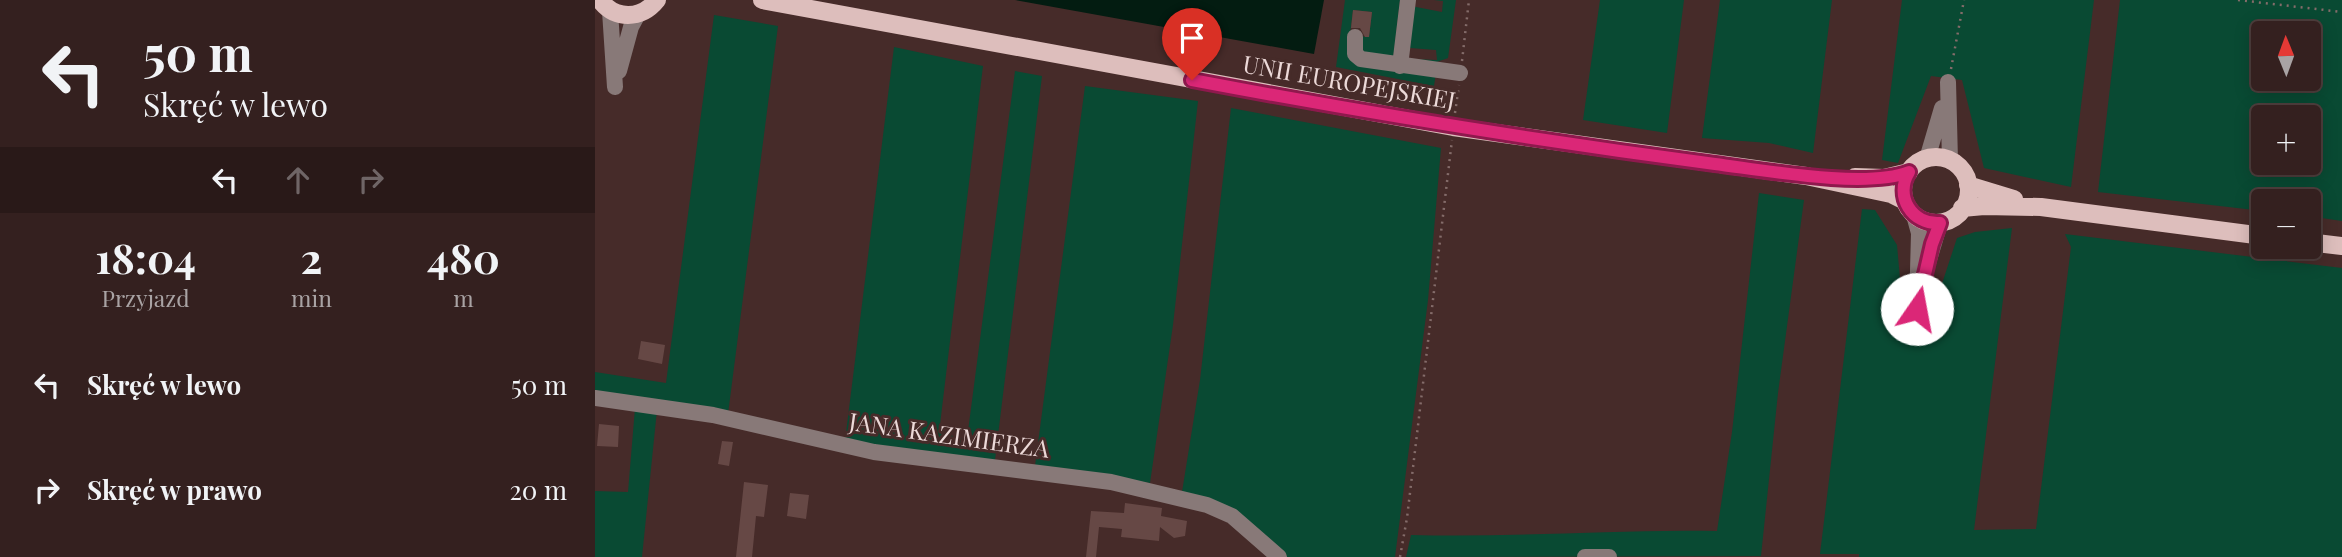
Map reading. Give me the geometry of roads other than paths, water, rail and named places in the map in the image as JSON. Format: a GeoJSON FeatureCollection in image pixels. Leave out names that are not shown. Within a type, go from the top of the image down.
{"type":"FeatureCollection","features":[{"type":"Feature","properties":{"kind":"main road"},"geometry":{"type":"LineString","coordinates":[[605,5],[619,15],[638,14],[657,0]]}},
{"type":"Feature","properties":{"kind":"main road","name":"UNII EUROPEJSKIEJ"},"geometry":{"type":"LineString","coordinates":[[762,0],[1453,127],[1806,176],[1891,194],[1910,208]]}},
{"type":"Feature","properties":{"kind":"main road"},"geometry":{"type":"LineString","coordinates":[[1927,159],[1950,161],[1962,171],[1968,185],[1968,197],[1952,219],[1940,223],[1923,221],[1910,208],[1903,187],[1909,172],[1927,159]]}},
{"type":"Feature","properties":{"kind":"main road","name":"UNII EUROPEJSKIEJ"},"geometry":{"type":"LineString","coordinates":[[1806,176],[1884,178],[1909,172]]}},
{"type":"Feature","properties":{"kind":"main road"},"geometry":{"type":"LineString","coordinates":[[1968,185],[2041,207]]}},
{"type":"Feature","properties":{"kind":"main road"},"geometry":{"type":"LineString","coordinates":[[1962,208],[2041,207],[2251,234]]}},
{"type":"Feature","properties":{"kind":"main road"},"geometry":{"type":"LineString","coordinates":[[2321,244],[2342,246]]}},
{"type":"Feature","properties":{"kind":"street"},"geometry":{"type":"LineString","coordinates":[[1400,66],[1408,0]]}},
{"type":"Feature","properties":{"kind":"street"},"geometry":{"type":"LineString","coordinates":[[605,5],[615,87],[631,27],[638,14]]}},
{"type":"Feature","properties":{"kind":"street"},"geometry":{"type":"LineString","coordinates":[[1355,37],[1355,54],[1361,59],[1460,73]]}},
{"type":"Feature","properties":{"kind":"street"},"geometry":{"type":"LineString","coordinates":[[1927,159],[1948,82],[1950,161]]}},
{"type":"Feature","properties":{"kind":"street"},"geometry":{"type":"LineString","coordinates":[[1910,208],[1919,233],[1917,309],[1932,244],[1940,223]]}},
{"type":"Feature","properties":{"kind":"street","name":"JANA KAZIMIERZA"},"geometry":{"type":"LineString","coordinates":[[595,398],[713,415],[874,452],[1111,482],[1159,493],[1207,505],[1232,516],[1279,557]]}},
{"type":"Feature","properties":{"kind":"street"},"geometry":{"type":"LineString","coordinates":[[1585,557],[1608,557]]}}]}
